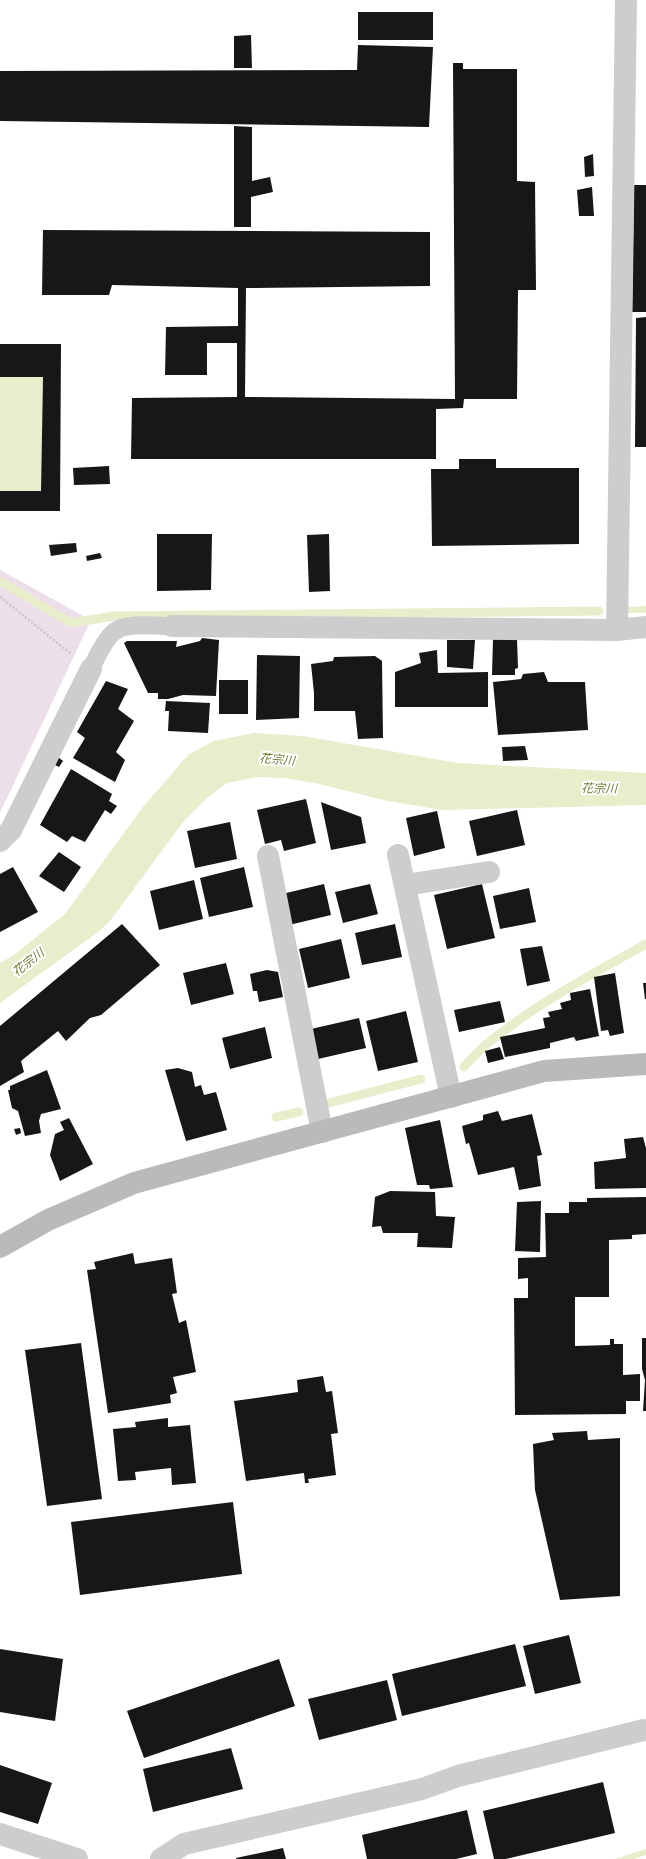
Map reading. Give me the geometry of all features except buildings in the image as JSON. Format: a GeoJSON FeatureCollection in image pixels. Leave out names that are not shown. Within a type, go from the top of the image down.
{"type":"FeatureCollection","features":[{"type":"Feature","properties":{"kind":"street"},"geometry":{"type":"LineString","coordinates":[[617,630],[626,0]]}},
{"type":"Feature","properties":{"kind":"street"},"geometry":{"type":"LineString","coordinates":[[172,626],[617,630],[646,627]]}},
{"type":"Feature","properties":{"kind":"street"},"geometry":{"type":"LineString","coordinates":[[0,841],[11,830],[91,669]]}},
{"type":"Feature","properties":{"kind":"street"},"geometry":{"type":"LineString","coordinates":[[398,854],[451,1097]]}},
{"type":"Feature","properties":{"kind":"street"},"geometry":{"type":"LineString","coordinates":[[268,856],[322,1132]]}},
{"type":"Feature","properties":{"kind":"street"},"geometry":{"type":"LineString","coordinates":[[405,885],[489,872]]}},
{"type":"Feature","properties":{"kind":"street"},"geometry":{"type":"LineString","coordinates":[[0,1247],[48,1220],[134,1183],[544,1071],[646,1064]]}},
{"type":"Feature","properties":{"kind":"street"},"geometry":{"type":"LineString","coordinates":[[160,1859],[184,1844],[422,1789],[458,1776],[644,1736]]}},
{"type":"Feature","properties":{"kind":"street"},"geometry":{"type":"LineString","coordinates":[[0,1834],[77,1859]]}},
{"type":"Feature","properties":{"kind":"lane"},"geometry":{"type":"LineString","coordinates":[[91,669],[114,632],[126,626],[172,626]]}},
{"type":"Feature","properties":{"kind":"path"},"geometry":{"type":"LineString","coordinates":[[0,597],[91,669]]}},
{"type":"Feature","properties":{"kind":"shaded area"},"geometry":{"type":"Polygon","coordinates":[[[0,570],[91,620],[0,813],[0,570]]]}},
{"type":"Feature","properties":{"kind":"water"},"geometry":{"type":"Polygon","coordinates":[[[0,377],[43,377],[41,491],[0,491],[0,377]]]}},
{"type":"Feature","properties":{"kind":"water"},"geometry":{"type":"Polygon","coordinates":[[[646,606],[646,613],[628,613],[628,607],[646,606]]]}},
{"type":"Feature","properties":{"kind":"water","name":"花宗川"},"geometry":{"type":"Polygon","coordinates":[[[254,733],[303,736],[458,763],[646,773],[646,805],[442,810],[388,801],[315,783],[284,778],[257,777],[227,783],[207,798],[183,822],[110,921],[98,932],[0,1003],[0,963],[14,955],[65,914],[143,807],[189,754],[214,741],[254,733]]]}},
{"type":"Feature","properties":{"kind":"water"},"geometry":{"type":"Polygon","coordinates":[[[646,1849],[646,1855],[634,1859],[615,1859],[646,1849]]]}},
{"type":"Feature","properties":{"kind":"waterway"},"geometry":{"type":"LineString","coordinates":[[0,581],[71,623],[114,616],[599,611]]}},
{"type":"Feature","properties":{"kind":"waterway"},"geometry":{"type":"LineString","coordinates":[[464,1067],[485,1046],[525,1015],[565,990],[646,944]]}},
{"type":"Feature","properties":{"kind":"waterway"},"geometry":{"type":"LineString","coordinates":[[329,1103],[421,1079]]}},
{"type":"Feature","properties":{"kind":"waterway"},"geometry":{"type":"LineString","coordinates":[[276,1117],[299,1112]]}}]}
